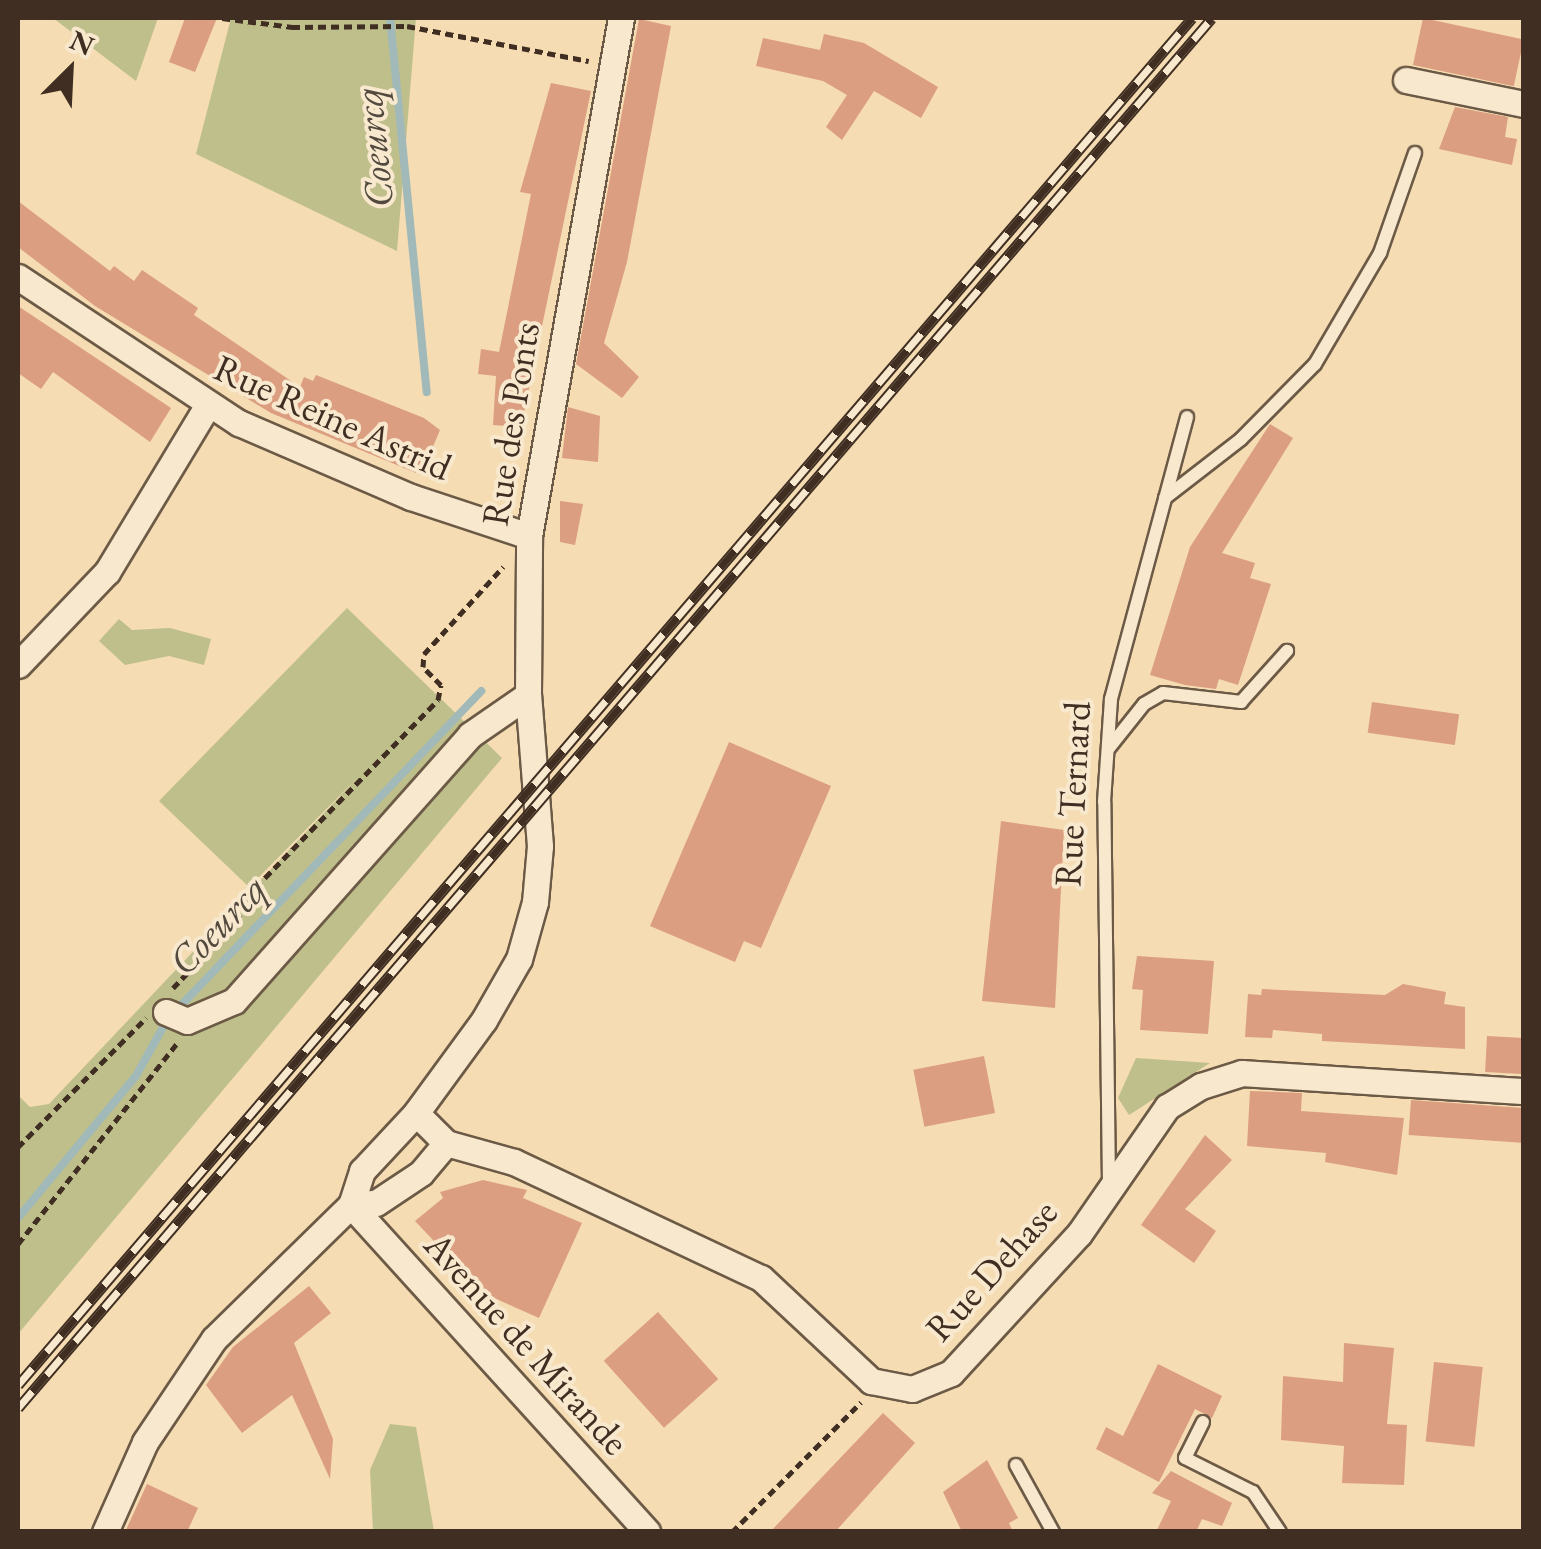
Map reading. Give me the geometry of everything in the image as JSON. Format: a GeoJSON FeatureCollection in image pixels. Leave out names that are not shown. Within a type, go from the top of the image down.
{"type":"FeatureCollection","features":[{"type":"Feature","properties":{"kind":"street","name":"Rue des Ponts"},"geometry":{"type":"LineString","coordinates":[[351,1205],[362,1170],[416,1113],[519,960],[535,902],[540,846],[528,695],[529,536],[610,62],[621,18]]}},
{"type":"Feature","properties":{"kind":"street"},"geometry":{"type":"LineString","coordinates":[[1406,80],[1524,104]]}},
{"type":"Feature","properties":{"kind":"street","name":"Rue Reine Astrid"},"geometry":{"type":"LineString","coordinates":[[18,276],[207,406],[411,497],[529,536]]}},
{"type":"Feature","properties":{"kind":"street"},"geometry":{"type":"LineString","coordinates":[[18,665],[107,572],[207,406]]}},
{"type":"Feature","properties":{"kind":"street"},"geometry":{"type":"LineString","coordinates":[[172,1009],[234,1001],[470,735],[528,695]]}},
{"type":"Feature","properties":{"kind":"street","name":"Rue Dehase"},"geometry":{"type":"LineString","coordinates":[[871,1382],[912,1389],[950,1373],[1079,1234],[1109,1184],[1166,1107],[1201,1086],[1242,1073],[1524,1092]]}},
{"type":"Feature","properties":{"kind":"street"},"geometry":{"type":"LineString","coordinates":[[416,1113],[446,1143],[514,1162],[761,1278],[871,1382]]}},
{"type":"Feature","properties":{"kind":"street"},"geometry":{"type":"LineString","coordinates":[[106,1532],[145,1442],[187,1373],[351,1205],[376,1203],[422,1173],[446,1143]]}},
{"type":"Feature","properties":{"kind":"street","name":"Avenue de Mirande"},"geometry":{"type":"LineString","coordinates":[[351,1205],[647,1532]]}},
{"type":"Feature","properties":{"kind":"lane"},"geometry":{"type":"LineString","coordinates":[[1165,498],[1241,438],[1315,364],[1380,253],[1416,153]]}},
{"type":"Feature","properties":{"kind":"lane","name":"Rue Ternard"},"geometry":{"type":"LineString","coordinates":[[1109,1184],[1111,699],[1187,418]]}},
{"type":"Feature","properties":{"kind":"lane"},"geometry":{"type":"LineString","coordinates":[[1108,750],[1144,704],[1163,693],[1241,702],[1287,652]]}},
{"type":"Feature","properties":{"kind":"lane"},"geometry":{"type":"LineString","coordinates":[[1203,1422],[1185,1458],[1253,1492],[1280,1532]]}},
{"type":"Feature","properties":{"kind":"lane"},"geometry":{"type":"LineString","coordinates":[[1016,1465],[1053,1532]]}},
{"type":"Feature","properties":{"kind":"path"},"geometry":{"type":"LineString","coordinates":[[222,18],[292,27],[406,26],[610,62]]}},
{"type":"Feature","properties":{"kind":"path"},"geometry":{"type":"LineString","coordinates":[[18,1147],[172,1009],[236,922],[256,887],[438,700],[441,685],[423,667],[424,654],[506,564],[528,565]]}},
{"type":"Feature","properties":{"kind":"path"},"geometry":{"type":"LineString","coordinates":[[18,1244],[173,1054],[172,1009]]}},
{"type":"Feature","properties":{"kind":"path"},"geometry":{"type":"LineString","coordinates":[[732,1532],[864,1398],[871,1382]]}},
{"type":"Feature","properties":{"kind":"green space"},"geometry":{"type":"Polygon","coordinates":[[[53,18],[158,18],[136,81],[53,18]]]}},
{"type":"Feature","properties":{"kind":"green space"},"geometry":{"type":"Polygon","coordinates":[[[219,18],[416,18],[397,251],[196,154],[230,22],[219,18]]]}},
{"type":"Feature","properties":{"kind":"green space"},"geometry":{"type":"Polygon","coordinates":[[[347,608],[502,758],[18,1334],[18,1095],[30,1107],[49,1104],[358,777],[249,887],[159,801],[347,608]]]}},
{"type":"Feature","properties":{"kind":"green space"},"geometry":{"type":"Polygon","coordinates":[[[119,619],[132,630],[170,628],[211,639],[204,665],[169,656],[125,665],[99,641],[119,619]]]}},
{"type":"Feature","properties":{"kind":"green space"},"geometry":{"type":"Polygon","coordinates":[[[1136,1058],[1210,1063],[1129,1115],[1118,1098],[1136,1058]]]}},
{"type":"Feature","properties":{"kind":"green space"},"geometry":{"type":"Polygon","coordinates":[[[390,1424],[416,1427],[434,1531],[373,1531],[370,1470],[390,1424]]]}},
{"type":"Feature","properties":{"kind":"building"},"geometry":{"type":"Polygon","coordinates":[[[185,18],[217,18],[195,72],[169,62],[185,18]]]}},
{"type":"Feature","properties":{"kind":"building"},"geometry":{"type":"Polygon","coordinates":[[[1423,18],[1524,39],[1514,86],[1413,65],[1423,18]]]}},
{"type":"Feature","properties":{"kind":"building"},"geometry":{"type":"Polygon","coordinates":[[[639,19],[671,26],[627,262],[604,343],[639,377],[622,398],[576,364],[639,19]]]}},
{"type":"Feature","properties":{"kind":"building"},"geometry":{"type":"Polygon","coordinates":[[[824,34],[864,43],[938,87],[921,118],[874,91],[842,140],[826,127],[847,95],[823,81],[756,66],[763,38],[820,50],[824,34]]]}},
{"type":"Feature","properties":{"kind":"building"},"geometry":{"type":"Polygon","coordinates":[[[551,83],[591,91],[521,427],[493,425],[496,376],[478,374],[481,349],[499,352],[531,194],[520,192],[551,83]]]}},
{"type":"Feature","properties":{"kind":"building"},"geometry":{"type":"Polygon","coordinates":[[[1455,107],[1508,117],[1505,137],[1517,139],[1512,165],[1439,149],[1455,107]]]}},
{"type":"Feature","properties":{"kind":"building"},"geometry":{"type":"Polygon","coordinates":[[[18,201],[110,271],[114,266],[134,281],[142,270],[198,308],[194,315],[300,387],[304,377],[313,381],[316,375],[424,418],[440,430],[421,475],[271,413],[95,306],[18,247],[18,201]]]}},
{"type":"Feature","properties":{"kind":"building"},"geometry":{"type":"Polygon","coordinates":[[[18,306],[171,408],[150,442],[53,372],[41,389],[18,373],[18,306]]]}},
{"type":"Feature","properties":{"kind":"building"},"geometry":{"type":"Polygon","coordinates":[[[568,407],[600,416],[598,462],[562,458],[568,407]]]}},
{"type":"Feature","properties":{"kind":"building"},"geometry":{"type":"Polygon","coordinates":[[[1270,424],[1293,438],[1222,553],[1255,563],[1250,578],[1271,584],[1238,685],[1219,679],[1216,689],[1150,675],[1190,547],[1270,424]]]}},
{"type":"Feature","properties":{"kind":"building"},"geometry":{"type":"Polygon","coordinates":[[[560,501],[583,504],[575,545],[560,542],[560,501]]]}},
{"type":"Feature","properties":{"kind":"building"},"geometry":{"type":"Polygon","coordinates":[[[1372,702],[1459,714],[1455,745],[1368,733],[1372,702]]]}},
{"type":"Feature","properties":{"kind":"building"},"geometry":{"type":"Polygon","coordinates":[[[729,742],[831,786],[761,948],[744,941],[735,962],[650,926],[729,742]]]}},
{"type":"Feature","properties":{"kind":"building"},"geometry":{"type":"Polygon","coordinates":[[[1001,821],[1064,830],[1055,1008],[982,1001],[1001,821]]]}},
{"type":"Feature","properties":{"kind":"building"},"geometry":{"type":"Polygon","coordinates":[[[1137,956],[1214,961],[1208,1034],[1140,1030],[1143,990],[1132,989],[1137,956]]]}},
{"type":"Feature","properties":{"kind":"building"},"geometry":{"type":"Polygon","coordinates":[[[1403,984],[1446,992],[1444,1004],[1465,1007],[1465,1049],[1322,1041],[1322,1034],[1273,1030],[1272,1038],[1245,1037],[1248,994],[1261,995],[1262,989],[1385,995],[1403,984]]]}},
{"type":"Feature","properties":{"kind":"building"},"geometry":{"type":"Polygon","coordinates":[[[1487,1036],[1524,1038],[1522,1074],[1485,1072],[1487,1036]]]}},
{"type":"Feature","properties":{"kind":"building"},"geometry":{"type":"Polygon","coordinates":[[[984,1056],[995,1113],[924,1127],[913,1070],[984,1056]]]}},
{"type":"Feature","properties":{"kind":"building"},"geometry":{"type":"Polygon","coordinates":[[[1250,1091],[1302,1093],[1301,1111],[1404,1118],[1397,1175],[1325,1162],[1326,1153],[1247,1146],[1250,1091]]]}},
{"type":"Feature","properties":{"kind":"building"},"geometry":{"type":"Polygon","coordinates":[[[1411,1100],[1524,1108],[1521,1143],[1409,1135],[1411,1100]]]}},
{"type":"Feature","properties":{"kind":"building"},"geometry":{"type":"Polygon","coordinates":[[[1205,1135],[1232,1160],[1185,1209],[1216,1231],[1194,1263],[1141,1225],[1205,1135]]]}},
{"type":"Feature","properties":{"kind":"building"},"geometry":{"type":"Polygon","coordinates":[[[483,1180],[527,1190],[523,1198],[582,1223],[539,1318],[483,1293],[415,1221],[443,1198],[440,1192],[483,1180]]]}},
{"type":"Feature","properties":{"kind":"building"},"geometry":{"type":"Polygon","coordinates":[[[309,1286],[331,1313],[294,1343],[333,1439],[330,1479],[292,1395],[242,1433],[206,1385],[233,1347],[309,1286]]]}},
{"type":"Feature","properties":{"kind":"building"},"geometry":{"type":"Polygon","coordinates":[[[658,1312],[718,1379],[664,1428],[604,1361],[658,1312]]]}},
{"type":"Feature","properties":{"kind":"building"},"geometry":{"type":"Polygon","coordinates":[[[1344,1343],[1394,1348],[1387,1424],[1407,1425],[1404,1485],[1342,1483],[1344,1446],[1281,1440],[1283,1376],[1343,1382],[1344,1343]]]}},
{"type":"Feature","properties":{"kind":"building"},"geometry":{"type":"Polygon","coordinates":[[[1434,1362],[1483,1367],[1474,1447],[1426,1442],[1434,1362]]]}},
{"type":"Feature","properties":{"kind":"building"},"geometry":{"type":"Polygon","coordinates":[[[1158,1364],[1222,1396],[1212,1418],[1195,1409],[1159,1482],[1096,1449],[1106,1427],[1123,1436],[1158,1364]]]}},
{"type":"Feature","properties":{"kind":"building"},"geometry":{"type":"Polygon","coordinates":[[[883,1413],[915,1443],[835,1532],[770,1532],[883,1413]]]}},
{"type":"Feature","properties":{"kind":"building"},"geometry":{"type":"Polygon","coordinates":[[[987,1460],[1018,1518],[1009,1523],[1013,1532],[962,1532],[943,1492],[987,1460]]]}},
{"type":"Feature","properties":{"kind":"building"},"geometry":{"type":"Polygon","coordinates":[[[1171,1471],[1232,1503],[1222,1526],[1202,1519],[1196,1532],[1156,1532],[1171,1501],[1152,1493],[1171,1471]]]}},
{"type":"Feature","properties":{"kind":"building"},"geometry":{"type":"Polygon","coordinates":[[[147,1484],[198,1508],[187,1532],[125,1532],[147,1484]]]}},
{"type":"Feature","properties":{"kind":"waterway","name":"Coeurcq"},"geometry":{"type":"LineString","coordinates":[[390,18],[427,392]]}},
{"type":"Feature","properties":{"kind":"waterway","name":"Coeurcq"},"geometry":{"type":"LineString","coordinates":[[18,1218],[136,1076],[167,1020],[481,691]]}},
{"type":"Feature","properties":{"kind":"railway"},"geometry":{"type":"LineString","coordinates":[[18,1385],[1192,18]]}},
{"type":"Feature","properties":{"kind":"railway"},"geometry":{"type":"LineString","coordinates":[[18,1408],[1212,18]]}}]}
